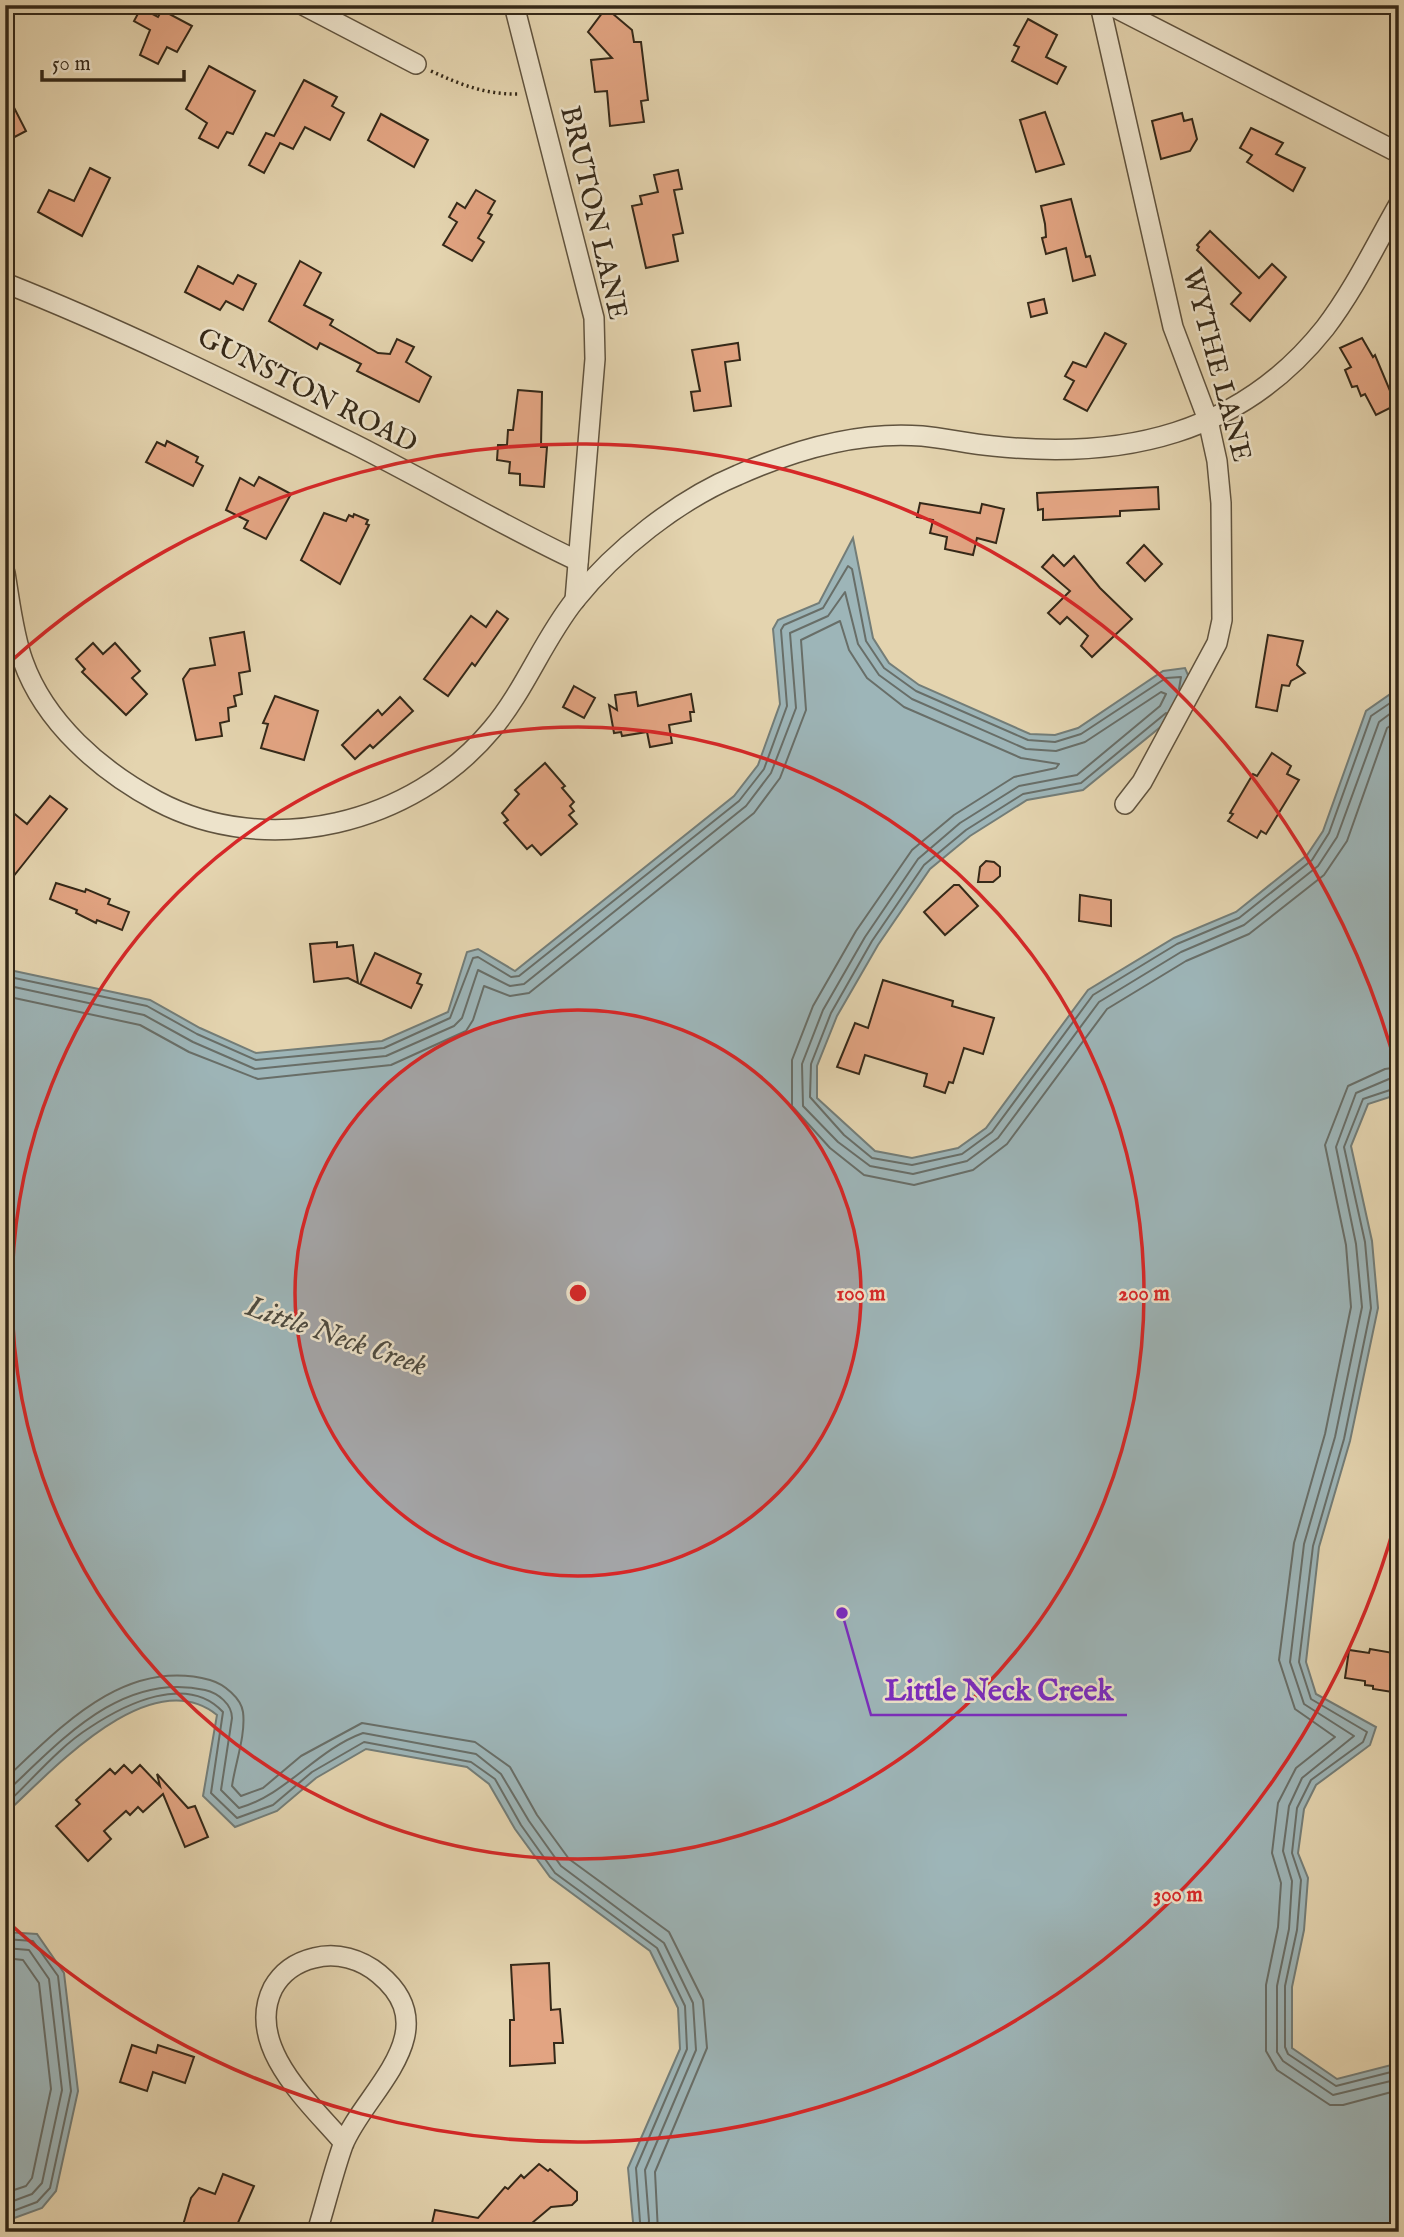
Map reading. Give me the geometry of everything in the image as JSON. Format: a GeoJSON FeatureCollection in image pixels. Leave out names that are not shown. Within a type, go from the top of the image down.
{"type":"FeatureCollection","features":[{"type":"Feature","properties":{"kind":"street"},"geometry":{"type":"LineString","coordinates":[[303,5],[416,64]]}},
{"type":"Feature","properties":{"kind":"street","name":"BRUTON LANE"},"geometry":{"type":"LineString","coordinates":[[514,5],[594,318],[595,359],[575,600]]}},
{"type":"Feature","properties":{"kind":"street","name":"WYTHE LANE"},"geometry":{"type":"LineString","coordinates":[[1100,5],[1173,327],[1208,420],[1217,461],[1221,503],[1222,620],[1217,643],[1142,782],[1125,804]]}},
{"type":"Feature","properties":{"kind":"street"},"geometry":{"type":"LineString","coordinates":[[1110,5],[1399,153]]}},
{"type":"Feature","properties":{"kind":"street"},"geometry":{"type":"LineString","coordinates":[[5,573],[26,668],[41,698],[72,737],[103,766],[167,806],[200,818],[271,830],[312,828],[335,823],[381,808],[443,776],[468,756],[495,727],[575,600],[604,568],[648,530],[738,474],[798,454],[867,437],[903,435],[1074,452],[1171,435],[1208,420],[1255,393],[1294,361],[1324,329],[1345,299],[1399,204]]}},
{"type":"Feature","properties":{"kind":"street","name":"GUNSTON ROAD"},"geometry":{"type":"LineString","coordinates":[[5,283],[178,358],[352,443],[466,506],[578,561]]}},
{"type":"Feature","properties":{"kind":"street"},"geometry":{"type":"LineString","coordinates":[[317,2232],[344,2143],[389,2076],[402,2048],[405,2031],[404,2013],[391,1985],[364,1963],[333,1955],[309,1959],[287,1971],[269,2000],[267,2030],[282,2067],[344,2143]]}},
{"type":"Feature","properties":{"kind":"path"},"geometry":{"type":"LineString","coordinates":[[416,64],[460,85],[496,95],[536,90]]}},
{"type":"Feature","properties":{"kind":"water"},"geometry":{"type":"Polygon","coordinates":[[[853,538],[873,638],[889,663],[919,685],[1030,734],[1055,735],[1078,728],[1163,671],[1185,668],[1191,682],[1174,716],[1083,790],[1027,800],[970,836],[930,869],[878,945],[837,1016],[817,1066],[817,1098],[875,1151],[912,1158],[958,1148],[986,1128],[1088,990],[1174,938],[1236,912],[1307,855],[1323,831],[1366,711],[1399,688],[1399,1094],[1368,1104],[1351,1146],[1372,1241],[1378,1308],[1350,1441],[1319,1547],[1306,1662],[1316,1694],[1376,1727],[1370,1745],[1316,1785],[1304,1809],[1298,1853],[1308,1878],[1304,1930],[1292,1987],[1292,2048],[1337,2079],[1399,2063],[1399,2229],[1395,2232],[630,2232],[633,2222],[628,2168],[680,2049],[678,2008],[650,1951],[550,1877],[515,1829],[489,1784],[467,1767],[366,1749],[316,1778],[277,1811],[235,1827],[203,1796],[217,1715],[191,1702],[162,1702],[133,1712],[103,1728],[48,1773],[5,1814],[5,969],[150,1000],[200,1028],[256,1053],[382,1041],[448,1012],[467,952],[478,949],[515,971],[734,796],[758,765],[780,704],[773,629],[778,620],[819,603],[853,538]]]}},
{"type":"Feature","properties":{"kind":"water"},"geometry":{"type":"Polygon","coordinates":[[[5,1932],[37,1934],[64,1973],[78,2091],[56,2191],[42,2208],[6,2221],[5,1932]]]}},
{"type":"Feature","properties":{"kind":"building"},"geometry":{"type":"Polygon","coordinates":[[[141,8],[158,17],[162,10],[192,26],[177,52],[167,47],[158,64],[140,55],[150,30],[134,21],[141,8]]]}},
{"type":"Feature","properties":{"kind":"building"},"geometry":{"type":"Polygon","coordinates":[[[606,8],[632,30],[634,42],[641,42],[648,100],[641,101],[644,122],[610,126],[607,91],[595,92],[591,60],[612,58],[588,32],[606,8]]]}},
{"type":"Feature","properties":{"kind":"building"},"geometry":{"type":"Polygon","coordinates":[[[1028,19],[1057,35],[1046,57],[1066,67],[1057,84],[1012,61],[1019,47],[1014,45],[1028,19]]]}},
{"type":"Feature","properties":{"kind":"building"},"geometry":{"type":"Polygon","coordinates":[[[209,66],[255,91],[233,134],[227,132],[218,148],[199,138],[207,123],[186,109],[209,66]]]}},
{"type":"Feature","properties":{"kind":"building"},"geometry":{"type":"Polygon","coordinates":[[[304,80],[337,97],[332,106],[344,113],[330,140],[305,127],[293,149],[280,143],[264,173],[249,165],[266,133],[274,136],[304,80]]]}},
{"type":"Feature","properties":{"kind":"building"},"geometry":{"type":"Polygon","coordinates":[[[5,90],[26,131],[5,142],[5,90]]]}},
{"type":"Feature","properties":{"kind":"building"},"geometry":{"type":"Polygon","coordinates":[[[1045,112],[1064,164],[1036,172],[1020,120],[1045,112]]]}},
{"type":"Feature","properties":{"kind":"building"},"geometry":{"type":"Polygon","coordinates":[[[1182,113],[1184,121],[1192,119],[1197,139],[1190,151],[1161,159],[1152,121],[1182,113]]]}},
{"type":"Feature","properties":{"kind":"building"},"geometry":{"type":"Polygon","coordinates":[[[381,114],[428,140],[414,167],[368,140],[381,114]]]}},
{"type":"Feature","properties":{"kind":"building"},"geometry":{"type":"Polygon","coordinates":[[[1251,128],[1283,143],[1276,154],[1305,168],[1293,191],[1247,162],[1252,155],[1240,148],[1251,128]]]}},
{"type":"Feature","properties":{"kind":"building"},"geometry":{"type":"Polygon","coordinates":[[[90,168],[110,178],[82,236],[38,212],[49,190],[74,201],[90,168]]]}},
{"type":"Feature","properties":{"kind":"building"},"geometry":{"type":"Polygon","coordinates":[[[678,170],[682,189],[674,190],[683,233],[673,235],[678,261],[646,268],[632,206],[642,204],[640,196],[658,192],[654,175],[678,170]]]}},
{"type":"Feature","properties":{"kind":"building"},"geometry":{"type":"Polygon","coordinates":[[[476,190],[495,201],[488,213],[492,215],[478,238],[484,242],[472,261],[443,245],[457,222],[449,217],[457,203],[465,208],[476,190]]]}},
{"type":"Feature","properties":{"kind":"building"},"geometry":{"type":"Polygon","coordinates":[[[1071,199],[1086,257],[1090,256],[1095,275],[1073,281],[1066,248],[1046,254],[1042,238],[1046,237],[1041,206],[1071,199]]]}},
{"type":"Feature","properties":{"kind":"building"},"geometry":{"type":"Polygon","coordinates":[[[1210,231],[1259,278],[1272,264],[1286,277],[1250,321],[1231,304],[1241,293],[1197,250],[1197,245],[1210,231]]]}},
{"type":"Feature","properties":{"kind":"building"},"geometry":{"type":"Polygon","coordinates":[[[300,261],[321,273],[304,305],[333,320],[330,325],[378,353],[390,354],[397,339],[414,347],[406,362],[431,377],[419,402],[357,371],[361,364],[320,343],[317,349],[269,321],[300,261]]]}},
{"type":"Feature","properties":{"kind":"building"},"geometry":{"type":"Polygon","coordinates":[[[198,266],[233,284],[238,275],[256,284],[243,310],[226,301],[220,310],[185,292],[198,266]]]}},
{"type":"Feature","properties":{"kind":"building"},"geometry":{"type":"Polygon","coordinates":[[[1044,299],[1047,313],[1031,317],[1028,303],[1044,299]]]}},
{"type":"Feature","properties":{"kind":"building"},"geometry":{"type":"Polygon","coordinates":[[[1105,333],[1126,344],[1087,411],[1064,399],[1074,381],[1065,376],[1073,362],[1086,367],[1105,333]]]}},
{"type":"Feature","properties":{"kind":"building"},"geometry":{"type":"Polygon","coordinates":[[[1362,338],[1373,357],[1375,355],[1396,405],[1376,415],[1365,394],[1361,396],[1357,386],[1352,387],[1345,370],[1351,367],[1340,348],[1362,338]]]}},
{"type":"Feature","properties":{"kind":"building"},"geometry":{"type":"Polygon","coordinates":[[[738,343],[740,360],[725,362],[731,406],[694,411],[691,392],[700,391],[692,350],[738,343]]]}},
{"type":"Feature","properties":{"kind":"building"},"geometry":{"type":"Polygon","coordinates":[[[518,390],[542,392],[541,447],[547,447],[544,487],[520,485],[520,474],[509,473],[510,462],[497,460],[498,445],[507,445],[508,430],[513,430],[518,390]]]}},
{"type":"Feature","properties":{"kind":"building"},"geometry":{"type":"Polygon","coordinates":[[[167,441],[198,457],[196,462],[203,466],[193,486],[146,462],[157,442],[165,446],[167,441]]]}},
{"type":"Feature","properties":{"kind":"building"},"geometry":{"type":"Polygon","coordinates":[[[259,477],[291,494],[266,539],[244,528],[248,521],[226,510],[240,478],[254,486],[259,477]]]}},
{"type":"Feature","properties":{"kind":"building"},"geometry":{"type":"Polygon","coordinates":[[[1158,487],[1159,509],[1120,511],[1120,516],[1043,520],[1043,509],[1038,510],[1037,493],[1158,487]]]}},
{"type":"Feature","properties":{"kind":"building"},"geometry":{"type":"Polygon","coordinates":[[[920,503],[980,513],[982,504],[1004,509],[996,543],[977,538],[973,555],[945,549],[947,537],[930,533],[933,520],[917,517],[920,503]]]}},
{"type":"Feature","properties":{"kind":"building"},"geometry":{"type":"Polygon","coordinates":[[[324,513],[346,521],[349,515],[353,517],[354,514],[368,520],[366,524],[369,525],[340,584],[301,560],[324,513]]]}},
{"type":"Feature","properties":{"kind":"building"},"geometry":{"type":"Polygon","coordinates":[[[1144,545],[1162,564],[1145,581],[1127,563],[1144,545]]]}},
{"type":"Feature","properties":{"kind":"building"},"geometry":{"type":"Polygon","coordinates":[[[1053,555],[1064,566],[1074,556],[1100,588],[1132,619],[1092,657],[1081,646],[1088,636],[1067,617],[1060,624],[1048,613],[1070,591],[1042,567],[1053,555]]]}},
{"type":"Feature","properties":{"kind":"building"},"geometry":{"type":"Polygon","coordinates":[[[497,611],[508,619],[475,666],[472,663],[448,696],[424,679],[471,616],[486,627],[497,611]]]}},
{"type":"Feature","properties":{"kind":"building"},"geometry":{"type":"Polygon","coordinates":[[[244,632],[250,671],[239,673],[242,694],[234,696],[236,706],[228,708],[229,721],[220,723],[222,736],[196,740],[183,679],[190,669],[215,665],[210,638],[244,632]]]}},
{"type":"Feature","properties":{"kind":"building"},"geometry":{"type":"Polygon","coordinates":[[[1268,635],[1303,641],[1297,665],[1305,673],[1291,681],[1289,686],[1282,685],[1277,711],[1256,707],[1268,635]]]}},
{"type":"Feature","properties":{"kind":"building"},"geometry":{"type":"Polygon","coordinates":[[[93,643],[103,654],[115,643],[140,671],[132,678],[147,694],[126,715],[82,672],[85,669],[76,659],[93,643]]]}},
{"type":"Feature","properties":{"kind":"building"},"geometry":{"type":"Polygon","coordinates":[[[574,686],[595,698],[584,718],[563,707],[574,686]]]}},
{"type":"Feature","properties":{"kind":"building"},"geometry":{"type":"Polygon","coordinates":[[[636,692],[638,706],[691,694],[694,712],[690,712],[691,721],[669,725],[672,743],[650,747],[647,732],[622,736],[621,732],[614,733],[609,705],[617,710],[615,695],[636,692]]]}},
{"type":"Feature","properties":{"kind":"building"},"geometry":{"type":"Polygon","coordinates":[[[275,696],[318,711],[304,760],[261,748],[268,724],[263,723],[275,696]]]}},
{"type":"Feature","properties":{"kind":"building"},"geometry":{"type":"Polygon","coordinates":[[[400,697],[413,711],[373,748],[370,745],[355,759],[342,745],[378,710],[382,715],[400,697]]]}},
{"type":"Feature","properties":{"kind":"building"},"geometry":{"type":"Polygon","coordinates":[[[1272,753],[1291,766],[1287,774],[1299,780],[1266,834],[1261,831],[1257,838],[1228,821],[1253,774],[1257,776],[1272,753]]]}},
{"type":"Feature","properties":{"kind":"building"},"geometry":{"type":"Polygon","coordinates":[[[545,763],[565,786],[562,788],[574,802],[570,806],[574,811],[569,815],[577,824],[541,855],[532,845],[527,849],[504,823],[508,820],[502,813],[519,794],[515,790],[545,763]]]}},
{"type":"Feature","properties":{"kind":"building"},"geometry":{"type":"Polygon","coordinates":[[[50,796],[67,809],[5,887],[5,806],[27,824],[50,796]]]}},
{"type":"Feature","properties":{"kind":"building"},"geometry":{"type":"Polygon","coordinates":[[[986,861],[994,862],[1000,867],[1000,876],[993,882],[978,882],[980,867],[986,861]]]}},
{"type":"Feature","properties":{"kind":"building"},"geometry":{"type":"Polygon","coordinates":[[[56,883],[85,892],[86,889],[110,899],[108,904],[129,912],[122,930],[97,920],[96,923],[76,913],[77,910],[50,899],[56,883]]]}},
{"type":"Feature","properties":{"kind":"building"},"geometry":{"type":"Polygon","coordinates":[[[954,885],[959,885],[978,906],[945,935],[924,912],[954,885]]]}},
{"type":"Feature","properties":{"kind":"building"},"geometry":{"type":"Polygon","coordinates":[[[1080,895],[1111,900],[1111,926],[1079,921],[1080,895]]]}},
{"type":"Feature","properties":{"kind":"building"},"geometry":{"type":"Polygon","coordinates":[[[337,942],[337,947],[353,945],[358,983],[348,978],[314,982],[310,944],[337,942]]]}},
{"type":"Feature","properties":{"kind":"building"},"geometry":{"type":"Polygon","coordinates":[[[375,953],[421,974],[417,983],[422,985],[411,1008],[360,984],[375,953]]]}},
{"type":"Feature","properties":{"kind":"building"},"geometry":{"type":"Polygon","coordinates":[[[883,980],[953,1001],[952,1006],[994,1018],[983,1054],[964,1048],[953,1083],[949,1082],[945,1093],[924,1086],[927,1074],[865,1055],[859,1074],[837,1067],[855,1023],[868,1028],[883,980]]]}},
{"type":"Feature","properties":{"kind":"building"},"geometry":{"type":"Polygon","coordinates":[[[1370,1649],[1399,1654],[1399,1693],[1373,1689],[1373,1686],[1365,1685],[1365,1681],[1345,1678],[1349,1650],[1369,1653],[1370,1649]]]}},
{"type":"Feature","properties":{"kind":"building"},"geometry":{"type":"Polygon","coordinates":[[[124,1765],[132,1773],[140,1765],[160,1786],[157,1774],[188,1808],[195,1806],[208,1837],[185,1847],[163,1794],[143,1812],[138,1807],[130,1815],[126,1811],[104,1831],[111,1839],[88,1861],[56,1826],[80,1804],[76,1800],[110,1769],[115,1774],[124,1765]]]}},
{"type":"Feature","properties":{"kind":"building"},"geometry":{"type":"Polygon","coordinates":[[[549,1963],[551,2010],[560,2009],[563,2043],[554,2043],[555,2063],[510,2066],[510,2020],[514,2020],[511,1965],[549,1963]]]}},
{"type":"Feature","properties":{"kind":"building"},"geometry":{"type":"Polygon","coordinates":[[[132,2045],[156,2053],[158,2045],[194,2057],[185,2083],[153,2072],[147,2091],[120,2082],[132,2045]]]}},
{"type":"Feature","properties":{"kind":"building"},"geometry":{"type":"Polygon","coordinates":[[[539,2164],[548,2171],[550,2169],[577,2192],[577,2200],[572,2205],[551,2207],[532,2223],[541,2232],[430,2232],[435,2210],[478,2218],[505,2187],[508,2189],[521,2175],[524,2178],[539,2164]]]}},
{"type":"Feature","properties":{"kind":"building"},"geometry":{"type":"Polygon","coordinates":[[[223,2174],[254,2186],[234,2232],[181,2232],[191,2198],[199,2188],[215,2194],[223,2174]]]}},
{"type":"Feature","properties":{"kind":"place","name":"Little Neck Creek"},"geometry":{"type":"Point","coordinates":[842,1613]}}]}
